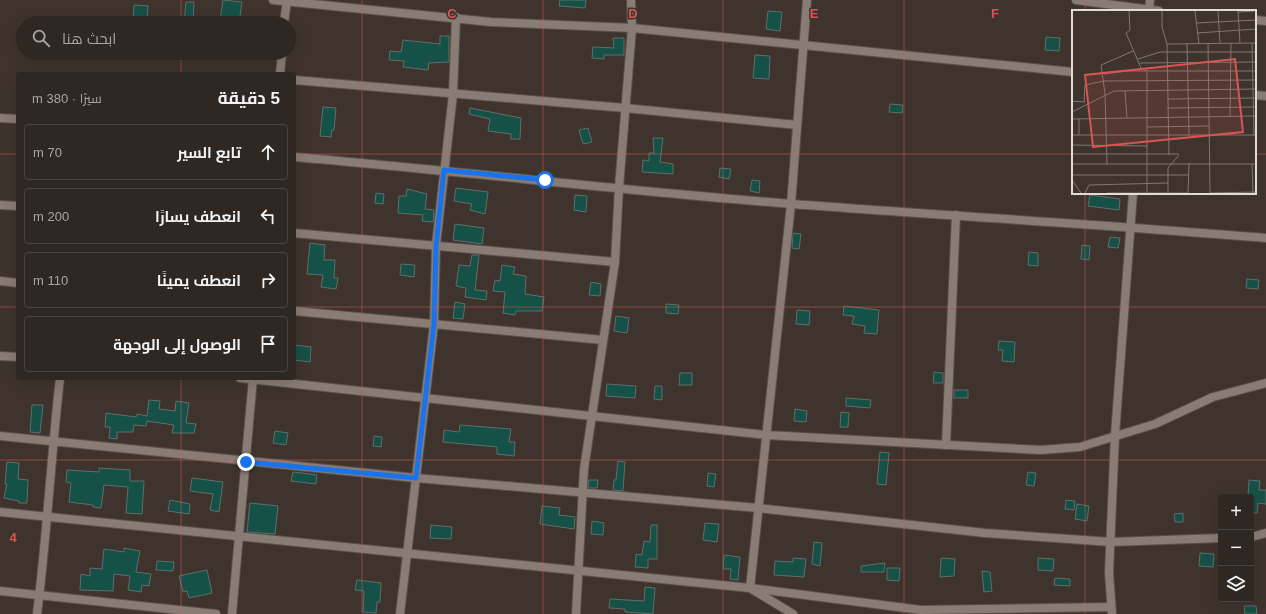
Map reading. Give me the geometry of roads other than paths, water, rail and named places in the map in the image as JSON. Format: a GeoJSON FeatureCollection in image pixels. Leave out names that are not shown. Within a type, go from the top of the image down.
{"type":"FeatureCollection","features":[{"type":"Feature","properties":{"kind":"street"},"geometry":{"type":"LineString","coordinates":[[273,0],[456,17],[491,22],[632,28],[1072,72]]}},
{"type":"Feature","properties":{"kind":"street"},"geometry":{"type":"LineString","coordinates":[[576,614],[582,494],[615,262],[619,188],[632,28],[631,0]]}},
{"type":"Feature","properties":{"kind":"street"},"geometry":{"type":"LineString","coordinates":[[750,588],[791,204],[807,0]]}},
{"type":"Feature","properties":{"kind":"street"},"geometry":{"type":"LineString","coordinates":[[1076,0],[1149,10],[1150,0]]}},
{"type":"Feature","properties":{"kind":"street"},"geometry":{"type":"LineString","coordinates":[[285,16],[287,1]]}},
{"type":"Feature","properties":{"kind":"street"},"geometry":{"type":"LineString","coordinates":[[400,614],[409,553],[434,324],[436,246],[453,94],[456,17]]}},
{"type":"Feature","properties":{"kind":"street"},"geometry":{"type":"LineString","coordinates":[[1256,20],[1266,21]]}},
{"type":"Feature","properties":{"kind":"street"},"geometry":{"type":"LineString","coordinates":[[280,72],[281,60]]}},
{"type":"Feature","properties":{"kind":"street"},"geometry":{"type":"LineString","coordinates":[[296,80],[625,108],[797,125]]}},
{"type":"Feature","properties":{"kind":"street"},"geometry":{"type":"LineString","coordinates":[[1256,95],[1266,96]]}},
{"type":"Feature","properties":{"kind":"street"},"geometry":{"type":"LineString","coordinates":[[0,118],[16,119]]}},
{"type":"Feature","properties":{"kind":"street"},"geometry":{"type":"LineString","coordinates":[[296,158],[444,170],[791,204],[1266,238]]}},
{"type":"Feature","properties":{"kind":"street"},"geometry":{"type":"LineString","coordinates":[[0,512],[750,588],[921,610],[1112,610],[1109,573],[1129,228],[1133,194]]}},
{"type":"Feature","properties":{"kind":"street"},"geometry":{"type":"LineString","coordinates":[[0,205],[16,206]]}},
{"type":"Feature","properties":{"kind":"street"},"geometry":{"type":"LineString","coordinates":[[946,445],[956,215]]}},
{"type":"Feature","properties":{"kind":"street"},"geometry":{"type":"LineString","coordinates":[[296,232],[615,262]]}},
{"type":"Feature","properties":{"kind":"street"},"geometry":{"type":"LineString","coordinates":[[0,281],[16,283]]}},
{"type":"Feature","properties":{"kind":"street"},"geometry":{"type":"LineString","coordinates":[[296,311],[604,340]]}},
{"type":"Feature","properties":{"kind":"street"},"geometry":{"type":"LineString","coordinates":[[0,356],[16,357]]}},
{"type":"Feature","properties":{"kind":"street"},"geometry":{"type":"LineString","coordinates":[[37,614],[48,517],[53,441],[60,380]]}},
{"type":"Feature","properties":{"kind":"street"},"geometry":{"type":"LineString","coordinates":[[232,614],[253,380]]}},
{"type":"Feature","properties":{"kind":"street"},"geometry":{"type":"LineString","coordinates":[[262,380],[766,435],[1041,450],[1080,447],[1155,424],[1213,397],[1266,383]]}},
{"type":"Feature","properties":{"kind":"street"},"geometry":{"type":"LineString","coordinates":[[0,436],[246,462],[582,494],[758,508],[985,533],[1111,542],[1218,538]]}},
{"type":"Feature","properties":{"kind":"street"},"geometry":{"type":"LineString","coordinates":[[1254,536],[1266,533]]}},
{"type":"Feature","properties":{"kind":"street"},"geometry":{"type":"LineString","coordinates":[[750,588],[792,614]]}},
{"type":"Feature","properties":{"kind":"street"},"geometry":{"type":"LineString","coordinates":[[0,591],[216,614]]}}]}
